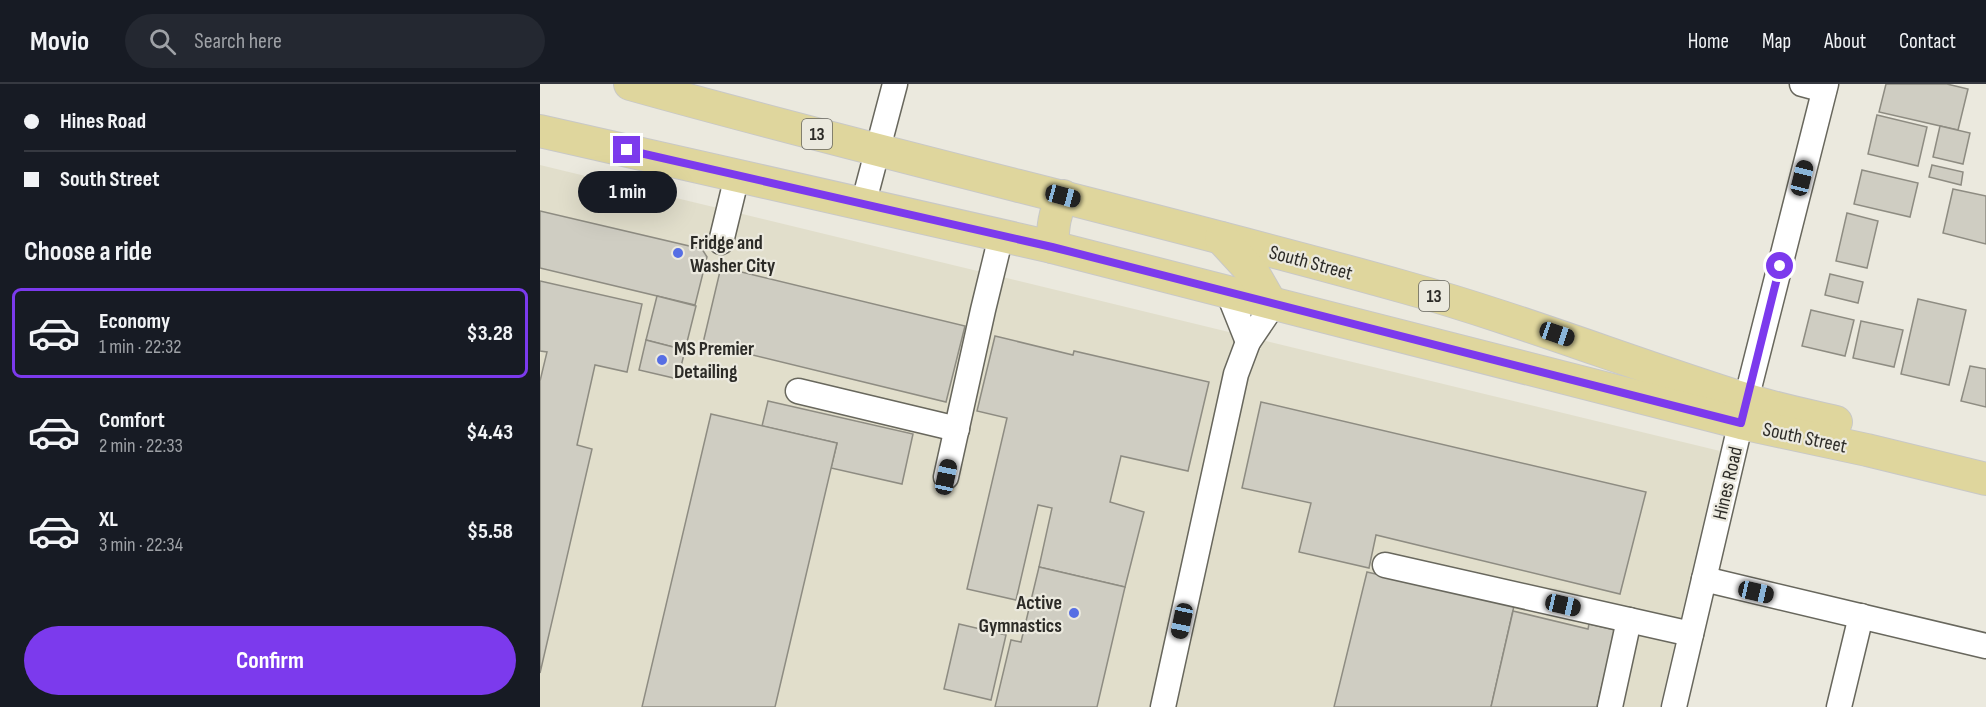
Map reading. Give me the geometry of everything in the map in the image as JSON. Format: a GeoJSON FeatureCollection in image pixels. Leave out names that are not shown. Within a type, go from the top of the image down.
{"type":"FeatureCollection","features":[{"type":"Feature","properties":{"kind":"main road","name":"South Street"},"geometry":{"type":"LineString","coordinates":[[630,84],[755,119],[1063,196],[1405,287],[1536,327],[1744,411],[1867,450],[1986,479]]}},
{"type":"Feature","properties":{"kind":"main road","name":"South Street"},"geometry":{"type":"LineString","coordinates":[[540,131],[1052,247],[1270,302],[1744,411],[1986,458]]}},
{"type":"Feature","properties":{"kind":"main road"},"geometry":{"type":"LineString","coordinates":[[1052,247],[1056,209],[1063,196]]}},
{"type":"Feature","properties":{"kind":"main road"},"geometry":{"type":"LineString","coordinates":[[1221,238],[1254,274],[1270,302]]}},
{"type":"Feature","properties":{"kind":"street"},"geometry":{"type":"LineString","coordinates":[[863,205],[895,84]]}},
{"type":"Feature","properties":{"kind":"street","name":"Hines Road"},"geometry":{"type":"LineString","coordinates":[[1674,707],[1817,86]]}},
{"type":"Feature","properties":{"kind":"street"},"geometry":{"type":"LineString","coordinates":[[721,242],[737,176]]}},
{"type":"Feature","properties":{"kind":"street"},"geometry":{"type":"LineString","coordinates":[[946,477],[1001,236]]}},
{"type":"Feature","properties":{"kind":"street"},"geometry":{"type":"LineString","coordinates":[[1228,292],[1248,342]]}},
{"type":"Feature","properties":{"kind":"street"},"geometry":{"type":"LineString","coordinates":[[1163,707],[1236,374],[1248,342],[1267,314],[1270,302]]}},
{"type":"Feature","properties":{"kind":"street"},"geometry":{"type":"LineString","coordinates":[[798,391],[957,429]]}},
{"type":"Feature","properties":{"kind":"street"},"geometry":{"type":"LineString","coordinates":[[1385,565],[1691,634]]}},
{"type":"Feature","properties":{"kind":"street"},"geometry":{"type":"LineString","coordinates":[[1704,579],[1986,646]]}},
{"type":"Feature","properties":{"kind":"street"},"geometry":{"type":"LineString","coordinates":[[1839,707],[1861,616]]}},
{"type":"Feature","properties":{"kind":"street"},"geometry":{"type":"LineString","coordinates":[[1610,707],[1629,620]]}},
{"type":"Feature","properties":{"kind":"shaded area"},"geometry":{"type":"Polygon","coordinates":[[[540,165],[1720,451],[1660,707],[540,707],[540,165]]]}},
{"type":"Feature","properties":{"kind":"building"},"geometry":{"type":"Polygon","coordinates":[[[1886,84],[1947,84],[1968,89],[1958,130],[1879,112],[1886,84]]]}},
{"type":"Feature","properties":{"kind":"building"},"geometry":{"type":"Polygon","coordinates":[[[1877,115],[1927,127],[1918,166],[1868,154],[1877,115]]]}},
{"type":"Feature","properties":{"kind":"building"},"geometry":{"type":"Polygon","coordinates":[[[1940,126],[1970,133],[1963,164],[1933,157],[1940,126]]]}},
{"type":"Feature","properties":{"kind":"building"},"geometry":{"type":"Polygon","coordinates":[[[1932,165],[1963,172],[1961,185],[1929,177],[1932,165]]]}},
{"type":"Feature","properties":{"kind":"building"},"geometry":{"type":"Polygon","coordinates":[[[1862,170],[1918,183],[1910,217],[1854,204],[1862,170]]]}},
{"type":"Feature","properties":{"kind":"building"},"geometry":{"type":"Polygon","coordinates":[[[1953,189],[1986,196],[1986,244],[1943,233],[1953,189]]]}},
{"type":"Feature","properties":{"kind":"building"},"geometry":{"type":"Polygon","coordinates":[[[540,211],[702,249],[707,257],[695,305],[540,268],[540,211]]]}},
{"type":"Feature","properties":{"kind":"building"},"geometry":{"type":"Polygon","coordinates":[[[1847,213],[1878,221],[1867,268],[1836,261],[1847,213]]]}},
{"type":"Feature","properties":{"kind":"building"},"geometry":{"type":"Polygon","coordinates":[[[721,267],[965,326],[946,402],[703,343],[721,267]]]}},
{"type":"Feature","properties":{"kind":"building"},"geometry":{"type":"Polygon","coordinates":[[[1830,274],[1863,282],[1858,303],[1825,295],[1830,274]]]}},
{"type":"Feature","properties":{"kind":"building"},"geometry":{"type":"Polygon","coordinates":[[[540,281],[642,304],[627,372],[595,365],[577,445],[592,449],[540,673],[540,381],[547,352],[540,351],[540,281]]]}},
{"type":"Feature","properties":{"kind":"building"},"geometry":{"type":"Polygon","coordinates":[[[657,296],[696,306],[685,350],[646,340],[657,296]]]}},
{"type":"Feature","properties":{"kind":"building"},"geometry":{"type":"Polygon","coordinates":[[[1918,299],[1966,310],[1949,385],[1901,374],[1918,299]]]}},
{"type":"Feature","properties":{"kind":"building"},"geometry":{"type":"Polygon","coordinates":[[[1811,310],[1854,320],[1845,356],[1802,346],[1811,310]]]}},
{"type":"Feature","properties":{"kind":"building"},"geometry":{"type":"Polygon","coordinates":[[[1861,321],[1903,330],[1894,367],[1853,358],[1861,321]]]}},
{"type":"Feature","properties":{"kind":"building"},"geometry":{"type":"Polygon","coordinates":[[[995,336],[1073,355],[1074,351],[1209,382],[1188,471],[1121,456],[1110,502],[1144,512],[1125,587],[1039,567],[1052,508],[1038,505],[1016,600],[967,589],[1007,418],[977,411],[995,336]]]}},
{"type":"Feature","properties":{"kind":"building","name":"MS Premier Detailing"},"geometry":{"type":"Polygon","coordinates":[[[646,340],[685,350],[678,379],[639,370],[646,340]]]}},
{"type":"Feature","properties":{"kind":"building"},"geometry":{"type":"Polygon","coordinates":[[[1970,366],[1986,369],[1986,407],[1961,401],[1970,366]]]}},
{"type":"Feature","properties":{"kind":"building"},"geometry":{"type":"Polygon","coordinates":[[[768,401],[913,434],[902,484],[831,468],[837,443],[762,426],[768,401]]]}},
{"type":"Feature","properties":{"kind":"building"},"geometry":{"type":"Polygon","coordinates":[[[1261,402],[1646,492],[1620,594],[1376,535],[1369,568],[1299,552],[1311,503],[1242,488],[1261,402]]]}},
{"type":"Feature","properties":{"kind":"building"},"geometry":{"type":"Polygon","coordinates":[[[711,414],[837,443],[775,707],[642,707],[711,414]]]}},
{"type":"Feature","properties":{"kind":"building","name":"Active Gymnastics"},"geometry":{"type":"Polygon","coordinates":[[[1039,567],[1125,587],[1097,707],[995,707],[1011,640],[1021,642],[1039,567]]]}},
{"type":"Feature","properties":{"kind":"building"},"geometry":{"type":"Polygon","coordinates":[[[1367,572],[1514,606],[1491,707],[1334,707],[1367,572]]]}},
{"type":"Feature","properties":{"kind":"building"},"geometry":{"type":"Polygon","coordinates":[[[1513,611],[1588,629],[1589,624],[1615,630],[1597,707],[1491,707],[1513,611]]]}},
{"type":"Feature","properties":{"kind":"building"},"geometry":{"type":"Polygon","coordinates":[[[959,624],[1006,635],[991,700],[944,689],[959,624]]]}},
{"type":"Feature","properties":{"kind":"place","name":"Fridge and Washer City"},"geometry":{"type":"Point","coordinates":[678,253]}},
{"type":"Feature","properties":{"kind":"place","name":"MS Premier Detailing"},"geometry":{"type":"Point","coordinates":[662,360]}},
{"type":"Feature","properties":{"kind":"place","name":"Active Gymnastics"},"geometry":{"type":"Point","coordinates":[1074,613]}},
{"type":"Feature","properties":{"kind":"route"},"geometry":{"type":"LineString","coordinates":[[627,150],[1052,247],[1741,423],[1780,266]]}}]}
